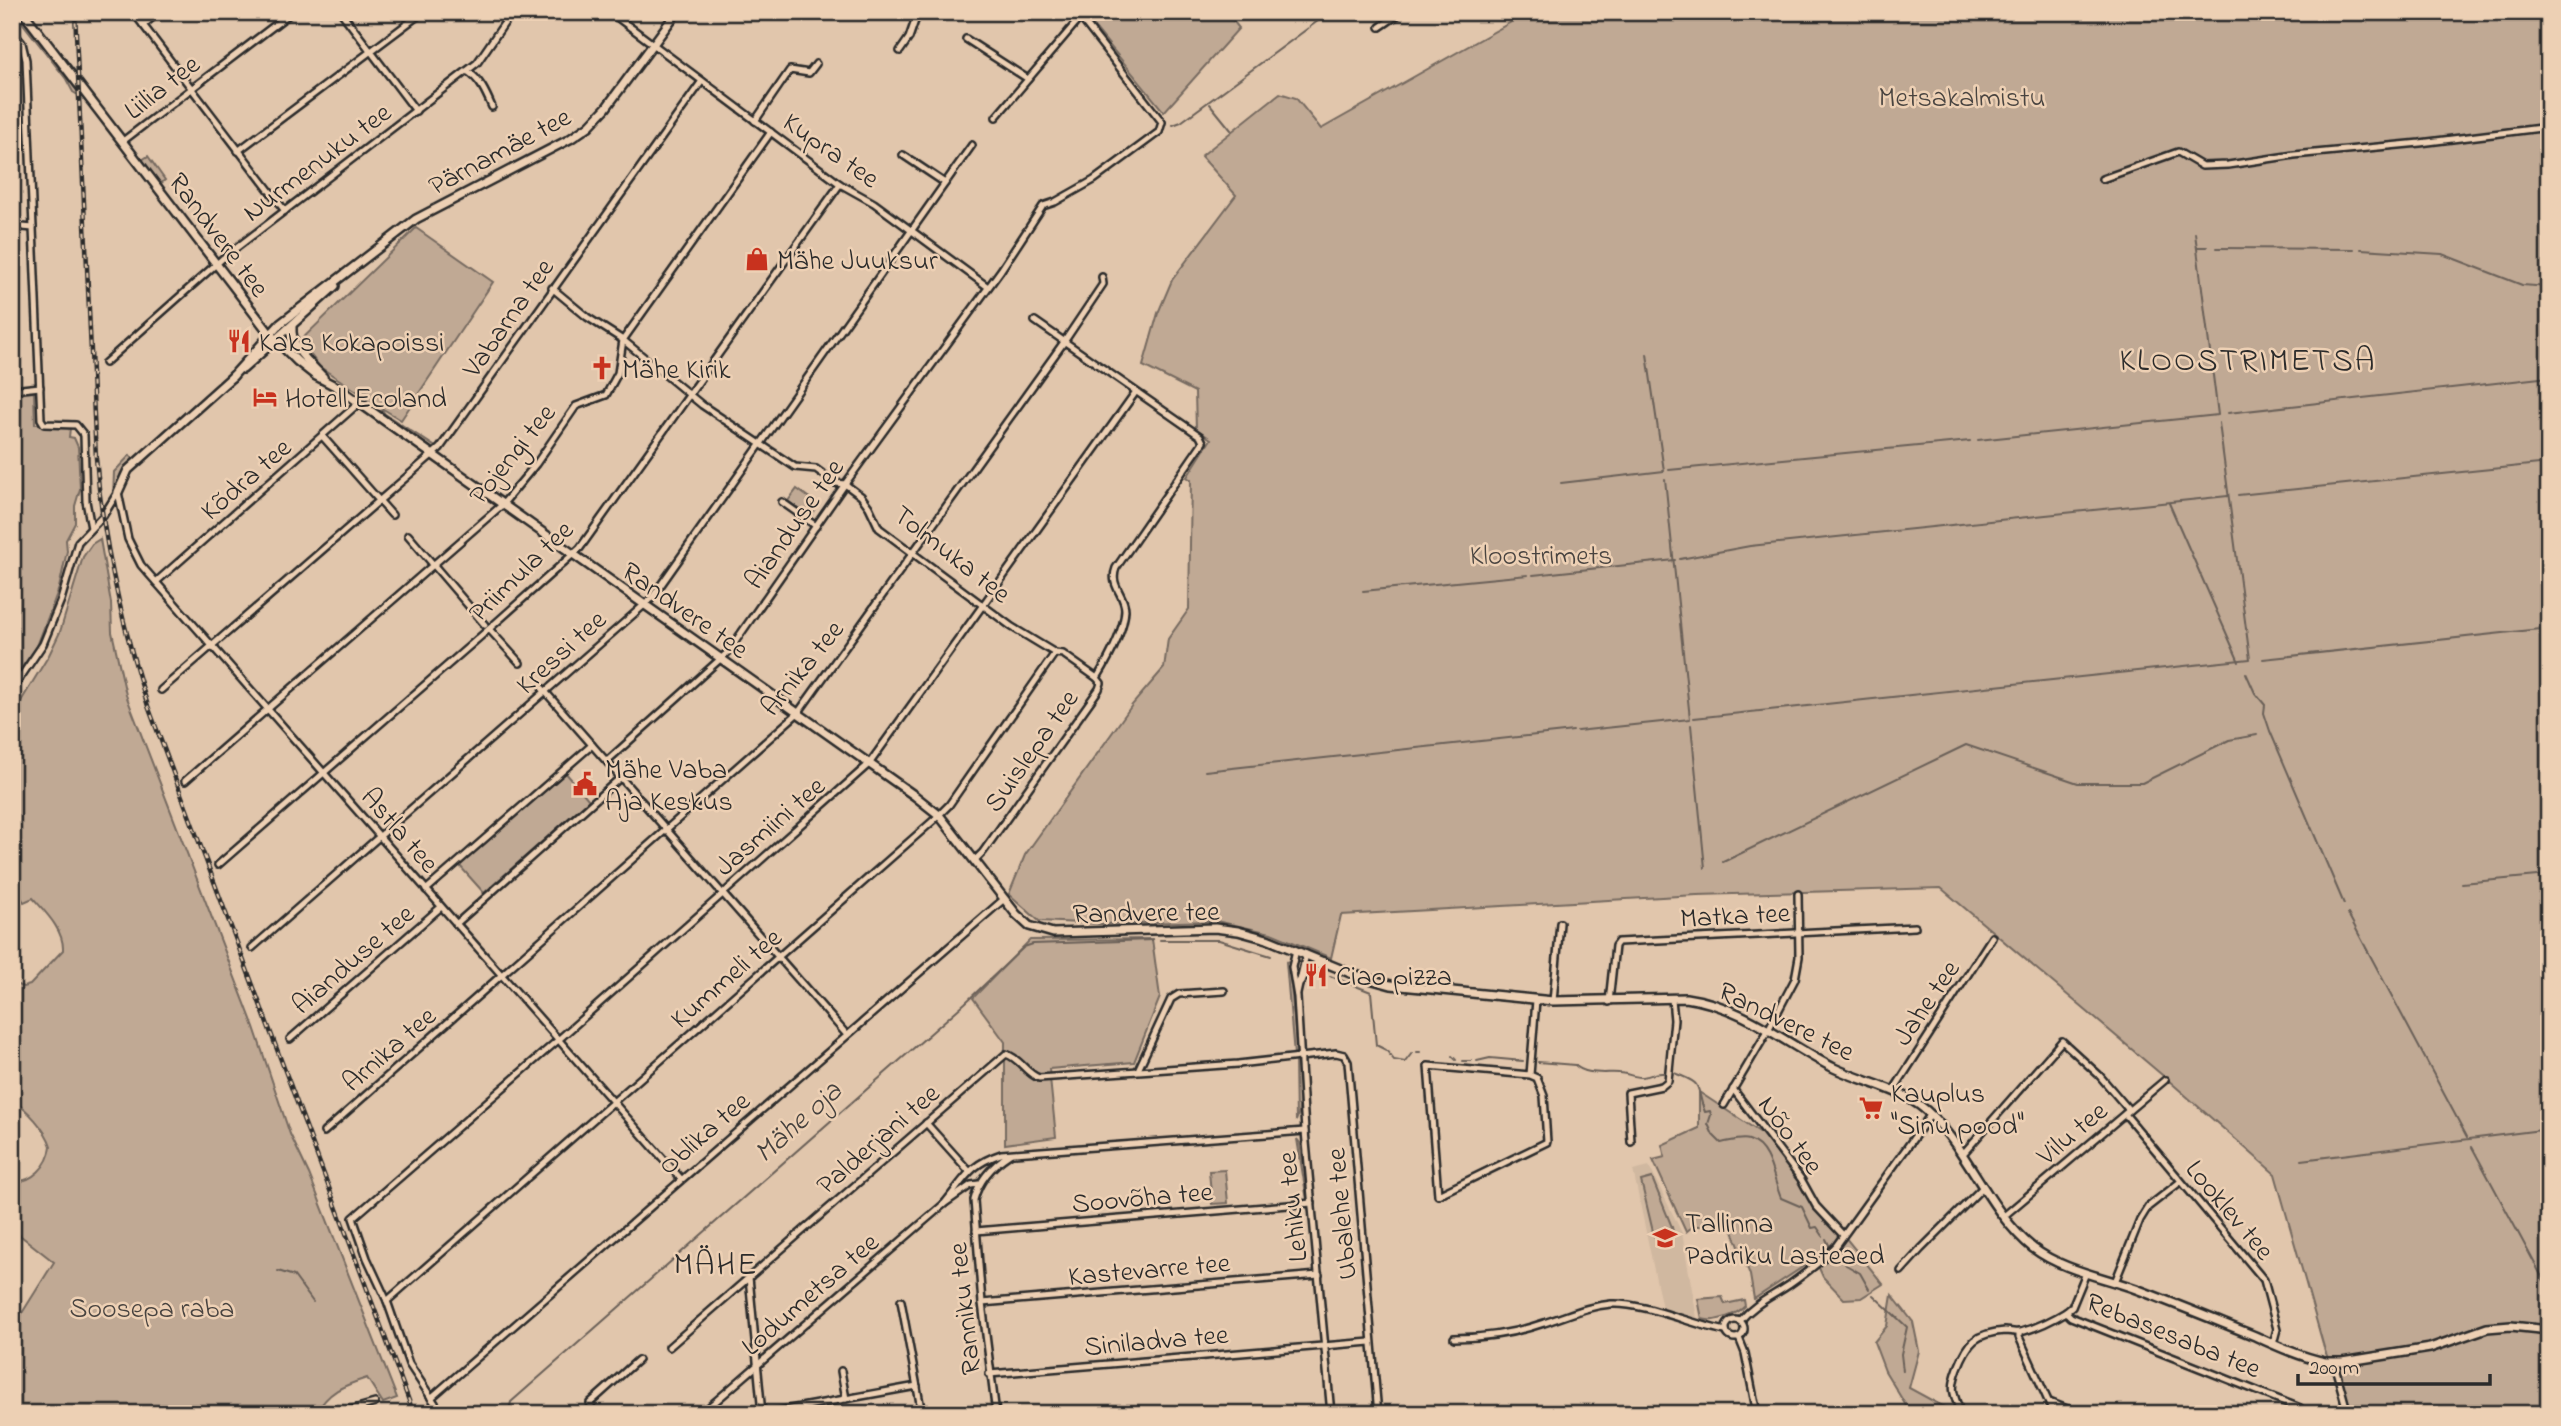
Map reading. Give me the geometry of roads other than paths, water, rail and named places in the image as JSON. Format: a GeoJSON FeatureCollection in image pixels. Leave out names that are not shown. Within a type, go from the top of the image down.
{"type":"FeatureCollection","features":[{"type":"Feature","properties":{"kind":"main road","name":"Randvere tee"},"geometry":{"type":"LineString","coordinates":[[23,12],[270,334],[297,361],[722,659],[939,816],[1004,899],[1024,922],[1036,929],[1053,933],[1215,928],[1238,931],[1296,950],[1354,975],[1391,985],[1553,1001],[1705,1001],[1726,1007],[1834,1068],[1916,1103],[1931,1114],[2004,1216],[2032,1247],[2086,1273],[2316,1360],[2334,1363],[2430,1348],[2487,1328],[2511,1326],[2549,1330]]}},
{"type":"Feature","properties":{"kind":"main road","name":"Pärnamäe tee"},"geometry":{"type":"LineString","coordinates":[[232,377],[270,334],[316,294],[348,273],[427,212],[570,139],[589,126],[606,108],[677,12]]}},
{"type":"Feature","properties":{"kind":"main road","name":"Pärnamäe tee"},"geometry":{"type":"LineString","coordinates":[[118,492],[128,470],[276,341],[348,273]]}},
{"type":"Feature","properties":{"kind":"main road"},"geometry":{"type":"LineString","coordinates":[[292,326],[291,335],[296,345],[326,380]]}},
{"type":"Feature","properties":{"kind":"main road"},"geometry":{"type":"LineString","coordinates":[[1300,982],[1307,970],[1324,962]]}},
{"type":"Feature","properties":{"kind":"street"},"geometry":{"type":"LineString","coordinates":[[136,12],[143,25],[285,211]]}},
{"type":"Feature","properties":{"kind":"street"},"geometry":{"type":"LineString","coordinates":[[143,25],[159,12]]}},
{"type":"Feature","properties":{"kind":"street","name":"Liilia tee"},"geometry":{"type":"LineString","coordinates":[[123,141],[292,12]]}},
{"type":"Feature","properties":{"kind":"street"},"geometry":{"type":"LineString","coordinates":[[341,12],[416,111]]}},
{"type":"Feature","properties":{"kind":"street"},"geometry":{"type":"LineString","coordinates":[[238,151],[424,12]]}},
{"type":"Feature","properties":{"kind":"street","name":"Nurmenuku tee"},"geometry":{"type":"LineString","coordinates":[[106,363],[217,264],[477,63],[512,12]]}},
{"type":"Feature","properties":{"kind":"street"},"geometry":{"type":"LineString","coordinates":[[610,12],[653,43]]}},
{"type":"Feature","properties":{"kind":"street"},"geometry":{"type":"LineString","coordinates":[[900,51],[909,38],[918,12]]}},
{"type":"Feature","properties":{"kind":"street"},"geometry":{"type":"LineString","coordinates":[[1380,27],[1402,12]]}},
{"type":"Feature","properties":{"kind":"street"},"geometry":{"type":"LineString","coordinates":[[996,117],[1078,15]]}},
{"type":"Feature","properties":{"kind":"street","name":"Aianduse tee"},"geometry":{"type":"LineString","coordinates":[[607,761],[722,659],[1043,206],[1094,180],[1159,132],[1162,127],[1155,113],[1078,15]]}},
{"type":"Feature","properties":{"kind":"street"},"geometry":{"type":"LineString","coordinates":[[12,30],[22,43],[26,60],[43,423],[73,425],[85,435],[86,501],[91,528]]}},
{"type":"Feature","properties":{"kind":"street"},"geometry":{"type":"LineString","coordinates":[[966,38],[1028,79]]}},
{"type":"Feature","properties":{"kind":"street","name":"Kupra tee"},"geometry":{"type":"LineString","coordinates":[[653,43],[662,53],[840,184],[874,203],[988,287]]}},
{"type":"Feature","properties":{"kind":"street"},"geometry":{"type":"LineString","coordinates":[[755,121],[790,70],[809,73],[816,64]]}},
{"type":"Feature","properties":{"kind":"street"},"geometry":{"type":"LineString","coordinates":[[467,71],[485,90],[492,107]]}},
{"type":"Feature","properties":{"kind":"street","name":"Vabarna tee"},"geometry":{"type":"LineString","coordinates":[[161,691],[440,448],[702,81]]}},
{"type":"Feature","properties":{"kind":"street"},"geometry":{"type":"LineString","coordinates":[[2102,179],[2178,152],[2202,166],[2228,165],[2294,155],[2549,127]]}},
{"type":"Feature","properties":{"kind":"street","name":"Pojengi tee"},"geometry":{"type":"LineString","coordinates":[[185,781],[502,505],[536,464],[576,406],[606,395],[618,373],[624,340],[771,132]]}},
{"type":"Feature","properties":{"kind":"street","name":"Kressi tee"},"geometry":{"type":"LineString","coordinates":[[253,948],[544,690],[645,606],[972,145]]}},
{"type":"Feature","properties":{"kind":"street"},"geometry":{"type":"LineString","coordinates":[[903,155],[945,183]]}},
{"type":"Feature","properties":{"kind":"street","name":"Priimula tee"},"geometry":{"type":"LineString","coordinates":[[218,865],[487,627],[573,555],[840,184]]}},
{"type":"Feature","properties":{"kind":"street"},"geometry":{"type":"LineString","coordinates":[[12,226],[33,228]]}},
{"type":"Feature","properties":{"kind":"street","name":"Arnika tee"},"geometry":{"type":"LineString","coordinates":[[324,1132],[798,713],[1064,342],[1103,284],[1102,278]]}},
{"type":"Feature","properties":{"kind":"street","name":"Tolmuka tee"},"geometry":{"type":"LineString","coordinates":[[552,288],[587,317],[624,340],[690,395],[760,444],[795,467],[816,469],[835,483],[845,484],[861,496],[879,528],[983,605],[1097,678]]}},
{"type":"Feature","properties":{"kind":"street"},"geometry":{"type":"LineString","coordinates":[[1035,321],[1135,393]]}},
{"type":"Feature","properties":{"kind":"street"},"geometry":{"type":"LineString","coordinates":[[12,390],[40,387]]}},
{"type":"Feature","properties":{"kind":"street","name":"Suislepa tee"},"geometry":{"type":"LineString","coordinates":[[974,860],[983,852],[1099,689],[1101,683],[1097,678],[1111,655],[1125,611],[1123,600],[1114,583],[1116,568],[1203,442],[1200,436],[1135,393]]}},
{"type":"Feature","properties":{"kind":"street","name":"Jasmiini tee"},"geometry":{"type":"LineString","coordinates":[[387,1301],[367,1258],[353,1218],[869,764],[1135,393]]}},
{"type":"Feature","properties":{"kind":"street","name":"Kõdra tee"},"geometry":{"type":"LineString","coordinates":[[156,582],[359,403]]}},
{"type":"Feature","properties":{"kind":"street"},"geometry":{"type":"LineString","coordinates":[[323,437],[392,515]]}},
{"type":"Feature","properties":{"kind":"street","name":"Pärnamäe tee"},"geometry":{"type":"LineString","coordinates":[[12,690],[43,644],[61,600],[80,539],[103,516],[118,492]]}},
{"type":"Feature","properties":{"kind":"street","name":"Astla tee"},"geometry":{"type":"LineString","coordinates":[[118,492],[132,550],[156,582],[681,1179]]}},
{"type":"Feature","properties":{"kind":"street"},"geometry":{"type":"LineString","coordinates":[[782,502],[816,526]]}},
{"type":"Feature","properties":{"kind":"street"},"geometry":{"type":"LineString","coordinates":[[408,535],[520,663]]}},
{"type":"Feature","properties":{"kind":"street","name":"Kummeli tee"},"geometry":{"type":"LineString","coordinates":[[387,1301],[939,816],[1055,653]]}},
{"type":"Feature","properties":{"kind":"street"},"geometry":{"type":"LineString","coordinates":[[544,690],[847,1035]]}},
{"type":"Feature","properties":{"kind":"street","name":"Aianduse tee"},"geometry":{"type":"LineString","coordinates":[[426,890],[593,745]]}},
{"type":"Feature","properties":{"kind":"street","name":"Aianduse tee"},"geometry":{"type":"LineString","coordinates":[[456,924],[621,777]]}},
{"type":"Feature","properties":{"kind":"street"},"geometry":{"type":"LineString","coordinates":[[1724,1105],[1795,979],[1800,932],[1798,894]]}},
{"type":"Feature","properties":{"kind":"street","name":"Oblika tee"},"geometry":{"type":"LineString","coordinates":[[431,1398],[1004,899]]}},
{"type":"Feature","properties":{"kind":"street","name":"Aianduse tee"},"geometry":{"type":"LineString","coordinates":[[290,1039],[441,907]]}},
{"type":"Feature","properties":{"kind":"street"},"geometry":{"type":"LineString","coordinates":[[1553,1001],[1560,923]]}},
{"type":"Feature","properties":{"kind":"street","name":"Matka tee"},"geometry":{"type":"LineString","coordinates":[[1609,1002],[1615,946],[1618,942],[1914,927]]}},
{"type":"Feature","properties":{"kind":"street","name":"Jahe tee"},"geometry":{"type":"LineString","coordinates":[[1893,1091],[1992,937]]}},
{"type":"Feature","properties":{"kind":"street","name":"Lehiku tee"},"geometry":{"type":"LineString","coordinates":[[1296,950],[1292,967],[1297,997],[1305,1130],[1332,1414]]}},
{"type":"Feature","properties":{"kind":"street","name":"Lehiku tee"},"geometry":{"type":"LineString","coordinates":[[1297,997],[1306,954]]}},
{"type":"Feature","properties":{"kind":"street"},"geometry":{"type":"LineString","coordinates":[[1138,1070],[1171,999],[1179,995],[1224,990]]}},
{"type":"Feature","properties":{"kind":"street"},"geometry":{"type":"LineString","coordinates":[[1631,1142],[1628,1093],[1662,1086],[1668,1080],[1674,1020],[1672,999]]}},
{"type":"Feature","properties":{"kind":"street"},"geometry":{"type":"LineString","coordinates":[[1530,1075],[1536,1000]]}},
{"type":"Feature","properties":{"kind":"street","name":"Looklev tee"},"geometry":{"type":"LineString","coordinates":[[1962,1156],[2062,1041],[2099,1075],[2180,1182],[2264,1280],[2277,1329],[2273,1344]]}},
{"type":"Feature","properties":{"kind":"street","name":"Palderjani tee"},"geometry":{"type":"LineString","coordinates":[[670,1347],[1006,1054],[1016,1058],[1033,1076],[1039,1078],[1301,1057]]}},
{"type":"Feature","properties":{"kind":"street","name":"Ubalehe tee"},"geometry":{"type":"LineString","coordinates":[[1301,1057],[1336,1054],[1344,1055],[1348,1062],[1378,1414]]}},
{"type":"Feature","properties":{"kind":"street"},"geometry":{"type":"LineString","coordinates":[[1428,1066],[1530,1075],[1537,1078],[1544,1096],[1547,1142],[1438,1195],[1428,1066]]}},
{"type":"Feature","properties":{"kind":"street","name":"Vilu tee"},"geometry":{"type":"LineString","coordinates":[[2004,1216],[2165,1080]]}},
{"type":"Feature","properties":{"kind":"street","name":"Nõo tee"},"geometry":{"type":"LineString","coordinates":[[1733,1089],[1801,1179],[1816,1206],[1843,1235]]}},
{"type":"Feature","properties":{"kind":"street"},"geometry":{"type":"LineString","coordinates":[[1726,1331],[1730,1322],[1740,1321],[1751,1307],[1786,1287],[1823,1259],[1931,1114]]}},
{"type":"Feature","properties":{"kind":"street"},"geometry":{"type":"LineString","coordinates":[[926,1123],[968,1172],[967,1182],[977,1184]]}},
{"type":"Feature","properties":{"kind":"street"},"geometry":{"type":"LineString","coordinates":[[944,1203],[968,1172],[989,1158],[1001,1154],[1305,1130]]}},
{"type":"Feature","properties":{"kind":"street"},"geometry":{"type":"LineString","coordinates":[[944,1203],[977,1184],[991,1168],[1010,1154]]}},
{"type":"Feature","properties":{"kind":"street"},"geometry":{"type":"LineString","coordinates":[[968,1172],[980,1171],[977,1184]]}},
{"type":"Feature","properties":{"kind":"street"},"geometry":{"type":"LineString","coordinates":[[2115,1282],[2148,1207],[2180,1182]]}},
{"type":"Feature","properties":{"kind":"street","name":"Ranniku tee"},"geometry":{"type":"LineString","coordinates":[[977,1184],[973,1198],[989,1374],[996,1414]]}},
{"type":"Feature","properties":{"kind":"street"},"geometry":{"type":"LineString","coordinates":[[1901,1271],[1983,1187]]}},
{"type":"Feature","properties":{"kind":"street"},"geometry":{"type":"LineString","coordinates":[[960,1193],[966,1192],[973,1198]]}},
{"type":"Feature","properties":{"kind":"street","name":"Lodumetsa tee"},"geometry":{"type":"LineString","coordinates":[[701,1414],[944,1203]]}},
{"type":"Feature","properties":{"kind":"street","name":"Soovõha tee"},"geometry":{"type":"LineString","coordinates":[[976,1231],[1312,1203]]}},
{"type":"Feature","properties":{"kind":"street"},"geometry":{"type":"LineString","coordinates":[[1961,1414],[1952,1385],[1966,1348],[1971,1342],[1990,1333],[2019,1332],[2066,1312],[2072,1307],[2086,1273]]}},
{"type":"Feature","properties":{"kind":"street","name":"Kastevarre tee"},"geometry":{"type":"LineString","coordinates":[[982,1303],[1319,1275]]}},
{"type":"Feature","properties":{"kind":"street"},"geometry":{"type":"LineString","coordinates":[[749,1277],[762,1414],[917,1386]]}},
{"type":"Feature","properties":{"kind":"street"},"geometry":{"type":"LineString","coordinates":[[387,1301],[409,1364],[442,1414]]}},
{"type":"Feature","properties":{"kind":"street"},"geometry":{"type":"LineString","coordinates":[[901,1301],[922,1414]]}},
{"type":"Feature","properties":{"kind":"street"},"geometry":{"type":"LineString","coordinates":[[1454,1338],[1501,1335],[1542,1324],[1591,1306],[1615,1304],[1726,1331],[1733,1338],[1739,1338]]}},
{"type":"Feature","properties":{"kind":"street","name":"Rebasesaba tee"},"geometry":{"type":"LineString","coordinates":[[2066,1312],[2071,1317],[2300,1408],[2302,1414]]}},
{"type":"Feature","properties":{"kind":"street"},"geometry":{"type":"LineString","coordinates":[[1739,1338],[1744,1330],[1740,1321]]}},
{"type":"Feature","properties":{"kind":"street"},"geometry":{"type":"LineString","coordinates":[[2019,1332],[2054,1414]]}},
{"type":"Feature","properties":{"kind":"street"},"geometry":{"type":"LineString","coordinates":[[1739,1338],[1745,1353],[1757,1414]]}},
{"type":"Feature","properties":{"kind":"street","name":"Siniladva tee"},"geometry":{"type":"LineString","coordinates":[[989,1374],[1371,1342]]}},
{"type":"Feature","properties":{"kind":"street"},"geometry":{"type":"LineString","coordinates":[[594,1414],[590,1404],[639,1360]]}},
{"type":"Feature","properties":{"kind":"street"},"geometry":{"type":"LineString","coordinates":[[2334,1363],[2348,1414]]}},
{"type":"Feature","properties":{"kind":"street"},"geometry":{"type":"LineString","coordinates":[[841,1371],[846,1398]]}},
{"type":"Feature","properties":{"kind":"street"},"geometry":{"type":"LineString","coordinates":[[2049,1402],[2080,1414]]}},
{"type":"Feature","properties":{"kind":"street"},"geometry":{"type":"LineString","coordinates":[[336,1414],[375,1403]]}},
{"type":"Feature","properties":{"kind":"waterway"},"geometry":{"type":"LineString","coordinates":[[1173,125],[1181,122],[1330,12]]}},
{"type":"Feature","properties":{"kind":"waterway"},"geometry":{"type":"LineString","coordinates":[[1210,104],[1231,130]]}},
{"type":"Feature","properties":{"kind":"waterway"},"geometry":{"type":"LineString","coordinates":[[1978,440],[2218,415],[2195,233]]}},
{"type":"Feature","properties":{"kind":"waterway"},"geometry":{"type":"LineString","coordinates":[[2198,247],[2207,247]]}},
{"type":"Feature","properties":{"kind":"waterway"},"geometry":{"type":"LineString","coordinates":[[2217,248],[2354,249]]}},
{"type":"Feature","properties":{"kind":"waterway"},"geometry":{"type":"LineString","coordinates":[[2361,249],[2442,254],[2522,285],[2549,287]]}},
{"type":"Feature","properties":{"kind":"waterway"},"geometry":{"type":"LineString","coordinates":[[1561,483],[1664,471],[1647,354]]}},
{"type":"Feature","properties":{"kind":"waterway"},"geometry":{"type":"LineString","coordinates":[[2228,413],[2549,377]]}},
{"type":"Feature","properties":{"kind":"waterway"},"geometry":{"type":"LineString","coordinates":[[1694,718],[2250,659],[2219,423]]}},
{"type":"Feature","properties":{"kind":"waterway"},"geometry":{"type":"LineString","coordinates":[[1669,470],[1970,441]]}},
{"type":"Feature","properties":{"kind":"waterway"},"geometry":{"type":"LineString","coordinates":[[2238,495],[2549,463]]}},
{"type":"Feature","properties":{"kind":"waterway"},"geometry":{"type":"LineString","coordinates":[[1577,731],[1690,719],[1665,479]]}},
{"type":"Feature","properties":{"kind":"waterway"},"geometry":{"type":"LineString","coordinates":[[1680,559],[1750,546],[2228,496]]}},
{"type":"Feature","properties":{"kind":"waterway"},"geometry":{"type":"LineString","coordinates":[[2169,503],[2239,662]]}},
{"type":"Feature","properties":{"kind":"waterway"},"geometry":{"type":"LineString","coordinates":[[1533,575],[1675,560]]}},
{"type":"Feature","properties":{"kind":"waterway"},"geometry":{"type":"LineString","coordinates":[[1363,591],[1528,575]]}},
{"type":"Feature","properties":{"kind":"waterway"},"geometry":{"type":"LineString","coordinates":[[2263,659],[2549,628]]}},
{"type":"Feature","properties":{"kind":"waterway"},"geometry":{"type":"LineString","coordinates":[[2246,673],[2255,693],[2265,705],[2264,713],[2270,731],[2344,904]]}},
{"type":"Feature","properties":{"kind":"waterway"},"geometry":{"type":"LineString","coordinates":[[1691,725],[1705,868]]}},
{"type":"Feature","properties":{"kind":"waterway"},"geometry":{"type":"LineString","coordinates":[[1205,771],[1573,731]]}},
{"type":"Feature","properties":{"kind":"waterway"},"geometry":{"type":"LineString","coordinates":[[1723,862],[1966,745],[2078,783],[2142,783],[2229,740],[2257,735]]}},
{"type":"Feature","properties":{"kind":"waterway"},"geometry":{"type":"LineString","coordinates":[[2462,883],[2549,875]]}},
{"type":"Feature","properties":{"kind":"waterway"},"geometry":{"type":"LineString","coordinates":[[2348,914],[2467,1137]]}},
{"type":"Feature","properties":{"kind":"waterway","name":"Mähe oja"},"geometry":{"type":"LineString","coordinates":[[508,1414],[511,1402],[965,1003],[1024,947],[1033,944],[1152,940]]}},
{"type":"Feature","properties":{"kind":"waterway","name":"Mähe oja"},"geometry":{"type":"LineString","coordinates":[[1160,940],[1219,940],[1271,956]]}},
{"type":"Feature","properties":{"kind":"waterway"},"geometry":{"type":"LineString","coordinates":[[1330,976],[1371,992],[1376,1045],[1386,1050],[1394,1060],[1405,1062],[1412,1053]]}},
{"type":"Feature","properties":{"kind":"waterway","name":"Mähe oja"},"geometry":{"type":"LineString","coordinates":[[1452,1056],[1456,1060]]}},
{"type":"Feature","properties":{"kind":"waterway","name":"Mähe oja"},"geometry":{"type":"LineString","coordinates":[[1477,1061],[1490,1058],[1523,1061]]}},
{"type":"Feature","properties":{"kind":"waterway","name":"Mähe oja"},"geometry":{"type":"LineString","coordinates":[[1463,1061],[1471,1061]]}},
{"type":"Feature","properties":{"kind":"waterway"},"geometry":{"type":"LineString","coordinates":[[1538,1062],[1575,1065],[1590,1072],[1622,1073],[1638,1077],[1663,1073]]}},
{"type":"Feature","properties":{"kind":"waterway","name":"Mähe oja"},"geometry":{"type":"LineString","coordinates":[[1674,1073],[1691,1080],[1698,1087],[1705,1112],[1710,1111],[1708,1124],[1721,1143],[1746,1139],[1762,1149],[1781,1198],[1802,1207],[1812,1228],[1817,1227],[1823,1236]]}},
{"type":"Feature","properties":{"kind":"waterway"},"geometry":{"type":"LineString","coordinates":[[2302,1160],[2549,1129]]}},
{"type":"Feature","properties":{"kind":"waterway"},"geometry":{"type":"LineString","coordinates":[[2472,1147],[2549,1290]]}},
{"type":"Feature","properties":{"kind":"waterway","name":"Mähe oja"},"geometry":{"type":"LineString","coordinates":[[1826,1239],[1830,1247]]}},
{"type":"Feature","properties":{"kind":"waterway"},"geometry":{"type":"LineString","coordinates":[[1836,1253],[1846,1265],[1860,1273],[1869,1289]]}},
{"type":"Feature","properties":{"kind":"waterway"},"geometry":{"type":"LineString","coordinates":[[278,1271],[294,1276],[313,1302]]}},
{"type":"Feature","properties":{"kind":"waterway"},"geometry":{"type":"LineString","coordinates":[[1873,1295],[1907,1327],[1901,1354],[1903,1371]]}},
{"type":"Feature","properties":{"kind":"railway"},"geometry":{"type":"LineString","coordinates":[[75,12],[96,458],[103,521],[122,614],[148,706],[414,1414]]}},
{"type":"Feature","properties":{"kind":"place","name":"Mähe Juuksur"},"geometry":{"type":"Point","coordinates":[757,259]}},
{"type":"Feature","properties":{"kind":"place","name":"Kaks Kokapoissi"},"geometry":{"type":"Point","coordinates":[239,341]}},
{"type":"Feature","properties":{"kind":"place","name":"Mähe Kirik"},"geometry":{"type":"Point","coordinates":[602,368]}},
{"type":"Feature","properties":{"kind":"place","name":"Hotell Ecoland"},"geometry":{"type":"Point","coordinates":[265,397]}},
{"type":"Feature","properties":{"kind":"place","name":"Mähe Vaba Aja Keskus"},"geometry":{"type":"Point","coordinates":[585,784]}},
{"type":"Feature","properties":{"kind":"place","name":"Ciao pizza"},"geometry":{"type":"Point","coordinates":[1316,975]}},
{"type":"Feature","properties":{"kind":"place","name":"Kauplus \"Sinu pood\""},"geometry":{"type":"Point","coordinates":[1871,1108]}},
{"type":"Feature","properties":{"kind":"place","name":"Tallinna Padriku Lasteaed"},"geometry":{"type":"Point","coordinates":[1665,1238]}},
{"type":"Feature","properties":{"kind":"district","name":"KLOOSTRIMETSA"},"geometry":{"type":"Point","coordinates":[2248,359]}},
{"type":"Feature","properties":{"kind":"district","name":"MÄHE"},"geometry":{"type":"Point","coordinates":[716,1263]}},
{"type":"Feature","properties":{"kind":"park label","name":"Metsakalmistu"},"geometry":{"type":"Point","coordinates":[1962,96]}},
{"type":"Feature","properties":{"kind":"park label","name":"Kloostrimets"},"geometry":{"type":"Point","coordinates":[1541,554]}},
{"type":"Feature","properties":{"kind":"park label","name":"Soosepa raba"},"geometry":{"type":"Point","coordinates":[152,1307]}}]}
